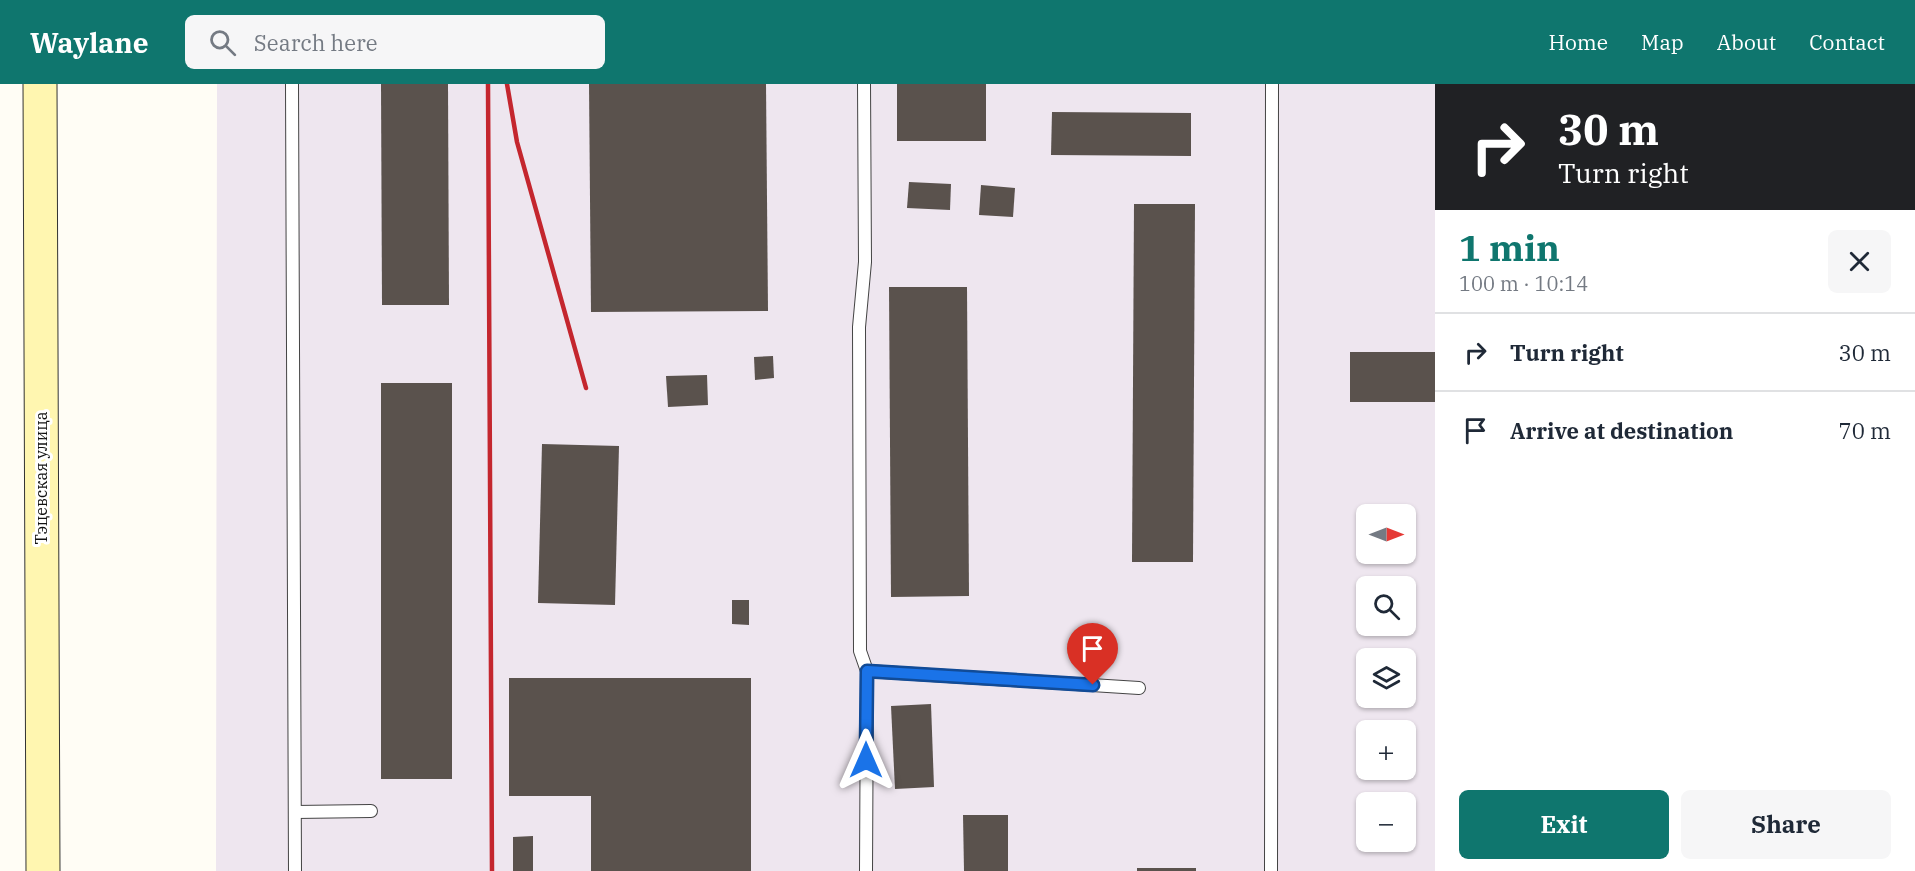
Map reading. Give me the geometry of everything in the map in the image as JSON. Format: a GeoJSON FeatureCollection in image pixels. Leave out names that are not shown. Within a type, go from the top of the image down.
{"type":"FeatureCollection","features":[{"type":"Feature","properties":{"kind":"street","name":"Тэцевская улица"},"geometry":{"type":"LineString","coordinates":[[40,84],[43,871]]}},
{"type":"Feature","properties":{"kind":"lane"},"geometry":{"type":"LineString","coordinates":[[292,84],[295,871]]}},
{"type":"Feature","properties":{"kind":"lane"},"geometry":{"type":"LineString","coordinates":[[864,84],[866,262],[859,327],[860,651],[867,671],[866,871]]}},
{"type":"Feature","properties":{"kind":"lane"},"geometry":{"type":"LineString","coordinates":[[1271,871],[1272,84]]}},
{"type":"Feature","properties":{"kind":"lane"},"geometry":{"type":"LineString","coordinates":[[867,671],[1139,688]]}},
{"type":"Feature","properties":{"kind":"lane"},"geometry":{"type":"LineString","coordinates":[[295,812],[371,811]]}},
{"type":"Feature","properties":{"kind":"shaded area"},"geometry":{"type":"Polygon","coordinates":[[[217,84],[1435,84],[1435,871],[216,871],[217,84]]]}},
{"type":"Feature","properties":{"kind":"building"},"geometry":{"type":"Polygon","coordinates":[[[381,84],[448,84],[449,305],[382,305],[381,84]]]}},
{"type":"Feature","properties":{"kind":"building"},"geometry":{"type":"Polygon","coordinates":[[[589,84],[766,84],[768,311],[591,312],[589,84]]]}},
{"type":"Feature","properties":{"kind":"building"},"geometry":{"type":"Polygon","coordinates":[[[897,84],[986,84],[986,141],[897,141],[897,84]]]}},
{"type":"Feature","properties":{"kind":"building"},"geometry":{"type":"Polygon","coordinates":[[[1052,112],[1191,113],[1191,156],[1051,155],[1052,112]]]}},
{"type":"Feature","properties":{"kind":"building"},"geometry":{"type":"Polygon","coordinates":[[[909,182],[951,184],[950,210],[907,208],[909,182]]]}},
{"type":"Feature","properties":{"kind":"building"},"geometry":{"type":"Polygon","coordinates":[[[981,185],[1015,188],[1013,217],[979,215],[981,185]]]}},
{"type":"Feature","properties":{"kind":"building"},"geometry":{"type":"Polygon","coordinates":[[[1134,204],[1195,204],[1193,562],[1132,562],[1134,204]]]}},
{"type":"Feature","properties":{"kind":"building"},"geometry":{"type":"Polygon","coordinates":[[[889,287],[967,287],[969,596],[891,597],[889,287]]]}},
{"type":"Feature","properties":{"kind":"building"},"geometry":{"type":"Polygon","coordinates":[[[1350,352],[1435,352],[1435,402],[1350,402],[1350,352]]]}},
{"type":"Feature","properties":{"kind":"building"},"geometry":{"type":"Polygon","coordinates":[[[773,356],[774,378],[755,380],[754,357],[773,356]]]}},
{"type":"Feature","properties":{"kind":"building"},"geometry":{"type":"Polygon","coordinates":[[[707,375],[708,405],[668,407],[666,376],[707,375]]]}},
{"type":"Feature","properties":{"kind":"building"},"geometry":{"type":"Polygon","coordinates":[[[381,383],[452,383],[452,779],[381,779],[381,383]]]}},
{"type":"Feature","properties":{"kind":"building"},"geometry":{"type":"Polygon","coordinates":[[[542,444],[619,446],[615,605],[538,603],[542,444]]]}},
{"type":"Feature","properties":{"kind":"building"},"geometry":{"type":"Polygon","coordinates":[[[732,600],[749,600],[749,625],[732,624],[732,600]]]}},
{"type":"Feature","properties":{"kind":"building"},"geometry":{"type":"Polygon","coordinates":[[[509,678],[751,678],[751,871],[591,871],[591,796],[509,796],[509,678]]]}},
{"type":"Feature","properties":{"kind":"building"},"geometry":{"type":"Polygon","coordinates":[[[931,704],[934,787],[895,789],[891,706],[931,704]]]}},
{"type":"Feature","properties":{"kind":"building"},"geometry":{"type":"Polygon","coordinates":[[[963,815],[1008,815],[1008,871],[964,871],[963,815]]]}},
{"type":"Feature","properties":{"kind":"building"},"geometry":{"type":"Polygon","coordinates":[[[533,836],[533,871],[513,871],[513,837],[533,836]]]}},
{"type":"Feature","properties":{"kind":"building"},"geometry":{"type":"Polygon","coordinates":[[[1137,868],[1196,868],[1196,871],[1137,871],[1137,868]]]}},
{"type":"Feature","properties":{"kind":"railway"},"geometry":{"type":"LineString","coordinates":[[488,84],[492,871]]}},
{"type":"Feature","properties":{"kind":"railway"},"geometry":{"type":"LineString","coordinates":[[507,84],[517,142],[586,388]]}},
{"type":"Feature","properties":{"kind":"route"},"geometry":{"type":"LineString","coordinates":[[866,760],[867,671],[1093,685]]}}]}
